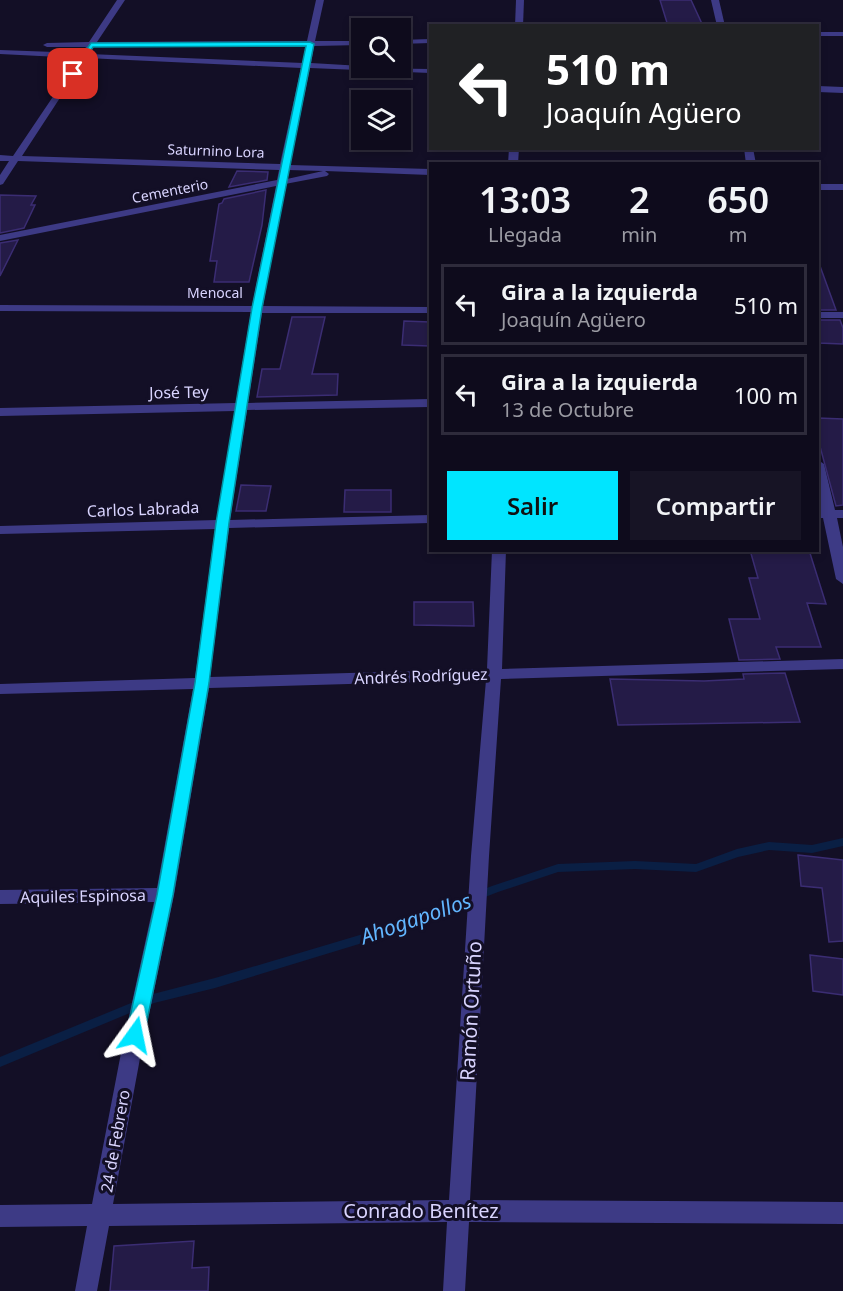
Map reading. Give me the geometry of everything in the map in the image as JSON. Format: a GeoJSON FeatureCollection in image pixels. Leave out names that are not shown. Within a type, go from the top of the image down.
{"type":"FeatureCollection","features":[{"type":"Feature","properties":{"kind":"street"},"geometry":{"type":"LineString","coordinates":[[0,182],[121,0]]}},
{"type":"Feature","properties":{"kind":"street","name":"24 de Febrero"},"geometry":{"type":"LineString","coordinates":[[86,1291],[131,1053],[165,895],[202,683],[223,523],[257,308],[280,183],[320,0]]}},
{"type":"Feature","properties":{"kind":"street"},"geometry":{"type":"LineString","coordinates":[[519,24],[520,0]]}},
{"type":"Feature","properties":{"kind":"street"},"geometry":{"type":"LineString","coordinates":[[715,0],[721,24]]}},
{"type":"Feature","properties":{"kind":"street"},"geometry":{"type":"LineString","coordinates":[[819,34],[843,33]]}},
{"type":"Feature","properties":{"kind":"street"},"geometry":{"type":"LineString","coordinates":[[411,42],[429,41]]}},
{"type":"Feature","properties":{"kind":"street"},"geometry":{"type":"LineString","coordinates":[[0,46],[351,43]]}},
{"type":"Feature","properties":{"kind":"street"},"geometry":{"type":"LineString","coordinates":[[0,52],[429,71]]}},
{"type":"Feature","properties":{"kind":"street"},"geometry":{"type":"LineString","coordinates":[[819,88],[843,90]]}},
{"type":"Feature","properties":{"kind":"street","name":"Saturnino Lora"},"geometry":{"type":"LineString","coordinates":[[0,158],[429,172]]}},
{"type":"Feature","properties":{"kind":"street","name":"Cementerio"},"geometry":{"type":"LineString","coordinates":[[0,238],[345,169]]}},
{"type":"Feature","properties":{"kind":"street"},"geometry":{"type":"LineString","coordinates":[[819,187],[843,187]]}},
{"type":"Feature","properties":{"kind":"street","name":"Menocal"},"geometry":{"type":"LineString","coordinates":[[0,308],[429,310]]}},
{"type":"Feature","properties":{"kind":"street"},"geometry":{"type":"LineString","coordinates":[[819,315],[843,315]]}},
{"type":"Feature","properties":{"kind":"street","name":"José Tey"},"geometry":{"type":"LineString","coordinates":[[0,412],[429,403]]}},
{"type":"Feature","properties":{"kind":"street"},"geometry":{"type":"LineString","coordinates":[[819,468],[843,579]]}},
{"type":"Feature","properties":{"kind":"street","name":"Carlos Labrada"},"geometry":{"type":"LineString","coordinates":[[0,530],[429,519]]}},
{"type":"Feature","properties":{"kind":"street","name":"Ramón Ortuño"},"geometry":{"type":"LineString","coordinates":[[454,1291],[477,902],[494,674],[499,552]]}},
{"type":"Feature","properties":{"kind":"street","name":"Andrés Rodríguez"},"geometry":{"type":"LineString","coordinates":[[0,689],[843,664]]}},
{"type":"Feature","properties":{"kind":"street","name":"Aquiles Espinosa"},"geometry":{"type":"LineString","coordinates":[[0,897],[165,895]]}},
{"type":"Feature","properties":{"kind":"street","name":"Conrado Benítez"},"geometry":{"type":"LineString","coordinates":[[0,1216],[459,1210],[843,1213]]}},
{"type":"Feature","properties":{"kind":"building"},"geometry":{"type":"Polygon","coordinates":[[[660,0],[691,0],[702,24],[667,24],[660,0]]]}},
{"type":"Feature","properties":{"kind":"building"},"geometry":{"type":"Polygon","coordinates":[[[237,171],[268,172],[267,180],[229,187],[237,171]]]}},
{"type":"Feature","properties":{"kind":"building"},"geometry":{"type":"Polygon","coordinates":[[[266,190],[262,225],[249,282],[214,282],[217,261],[210,261],[219,204],[224,199],[266,190]]]}},
{"type":"Feature","properties":{"kind":"building"},"geometry":{"type":"Polygon","coordinates":[[[0,195],[36,196],[31,205],[35,205],[24,228],[0,233],[0,195]]]}},
{"type":"Feature","properties":{"kind":"building"},"geometry":{"type":"Polygon","coordinates":[[[18,240],[0,276],[0,243],[18,240]]]}},
{"type":"Feature","properties":{"kind":"building"},"geometry":{"type":"Polygon","coordinates":[[[819,266],[820,266],[836,310],[819,310],[819,266]]]}},
{"type":"Feature","properties":{"kind":"building"},"geometry":{"type":"Polygon","coordinates":[[[292,317],[325,317],[312,374],[338,374],[337,395],[257,397],[262,369],[280,369],[292,317]]]}},
{"type":"Feature","properties":{"kind":"building"},"geometry":{"type":"Polygon","coordinates":[[[819,320],[840,320],[843,328],[843,344],[819,343],[819,320]]]}},
{"type":"Feature","properties":{"kind":"building"},"geometry":{"type":"Polygon","coordinates":[[[404,321],[429,322],[429,346],[402,345],[404,321]]]}},
{"type":"Feature","properties":{"kind":"building"},"geometry":{"type":"Polygon","coordinates":[[[819,418],[843,419],[843,505],[836,506],[819,443],[819,418]]]}},
{"type":"Feature","properties":{"kind":"building"},"geometry":{"type":"Polygon","coordinates":[[[241,485],[271,486],[266,511],[236,511],[241,485]]]}},
{"type":"Feature","properties":{"kind":"building"},"geometry":{"type":"Polygon","coordinates":[[[345,490],[391,490],[391,512],[344,512],[345,490]]]}},
{"type":"Feature","properties":{"kind":"building"},"geometry":{"type":"Polygon","coordinates":[[[751,552],[810,552],[826,604],[807,603],[821,647],[776,647],[780,659],[739,660],[729,619],[760,619],[749,578],[758,578],[751,552]]]}},
{"type":"Feature","properties":{"kind":"building"},"geometry":{"type":"Polygon","coordinates":[[[414,602],[473,602],[474,626],[414,625],[414,602]]]}},
{"type":"Feature","properties":{"kind":"building"},"geometry":{"type":"Polygon","coordinates":[[[785,673],[800,722],[618,725],[610,679],[704,681],[744,679],[743,674],[785,673]]]}},
{"type":"Feature","properties":{"kind":"building"},"geometry":{"type":"Polygon","coordinates":[[[798,855],[843,860],[843,941],[829,942],[822,888],[801,886],[798,855]]]}},
{"type":"Feature","properties":{"kind":"building"},"geometry":{"type":"Polygon","coordinates":[[[810,955],[843,959],[843,995],[813,991],[810,955]]]}},
{"type":"Feature","properties":{"kind":"building"},"geometry":{"type":"Polygon","coordinates":[[[194,1241],[192,1268],[209,1267],[208,1291],[110,1291],[114,1246],[194,1241]]]}},
{"type":"Feature","properties":{"kind":"waterway","name":"Ahogapollos"},"geometry":{"type":"LineString","coordinates":[[0,1062],[153,999],[382,933],[495,889],[558,868],[635,865],[696,868],[737,853],[769,846],[812,849],[843,842]]}},
{"type":"Feature","properties":{"kind":"route"},"geometry":{"type":"LineString","coordinates":[[73,74],[91,45],[310,44],[280,183],[257,308],[223,523],[202,683],[165,895],[135,1035]]}}]}
